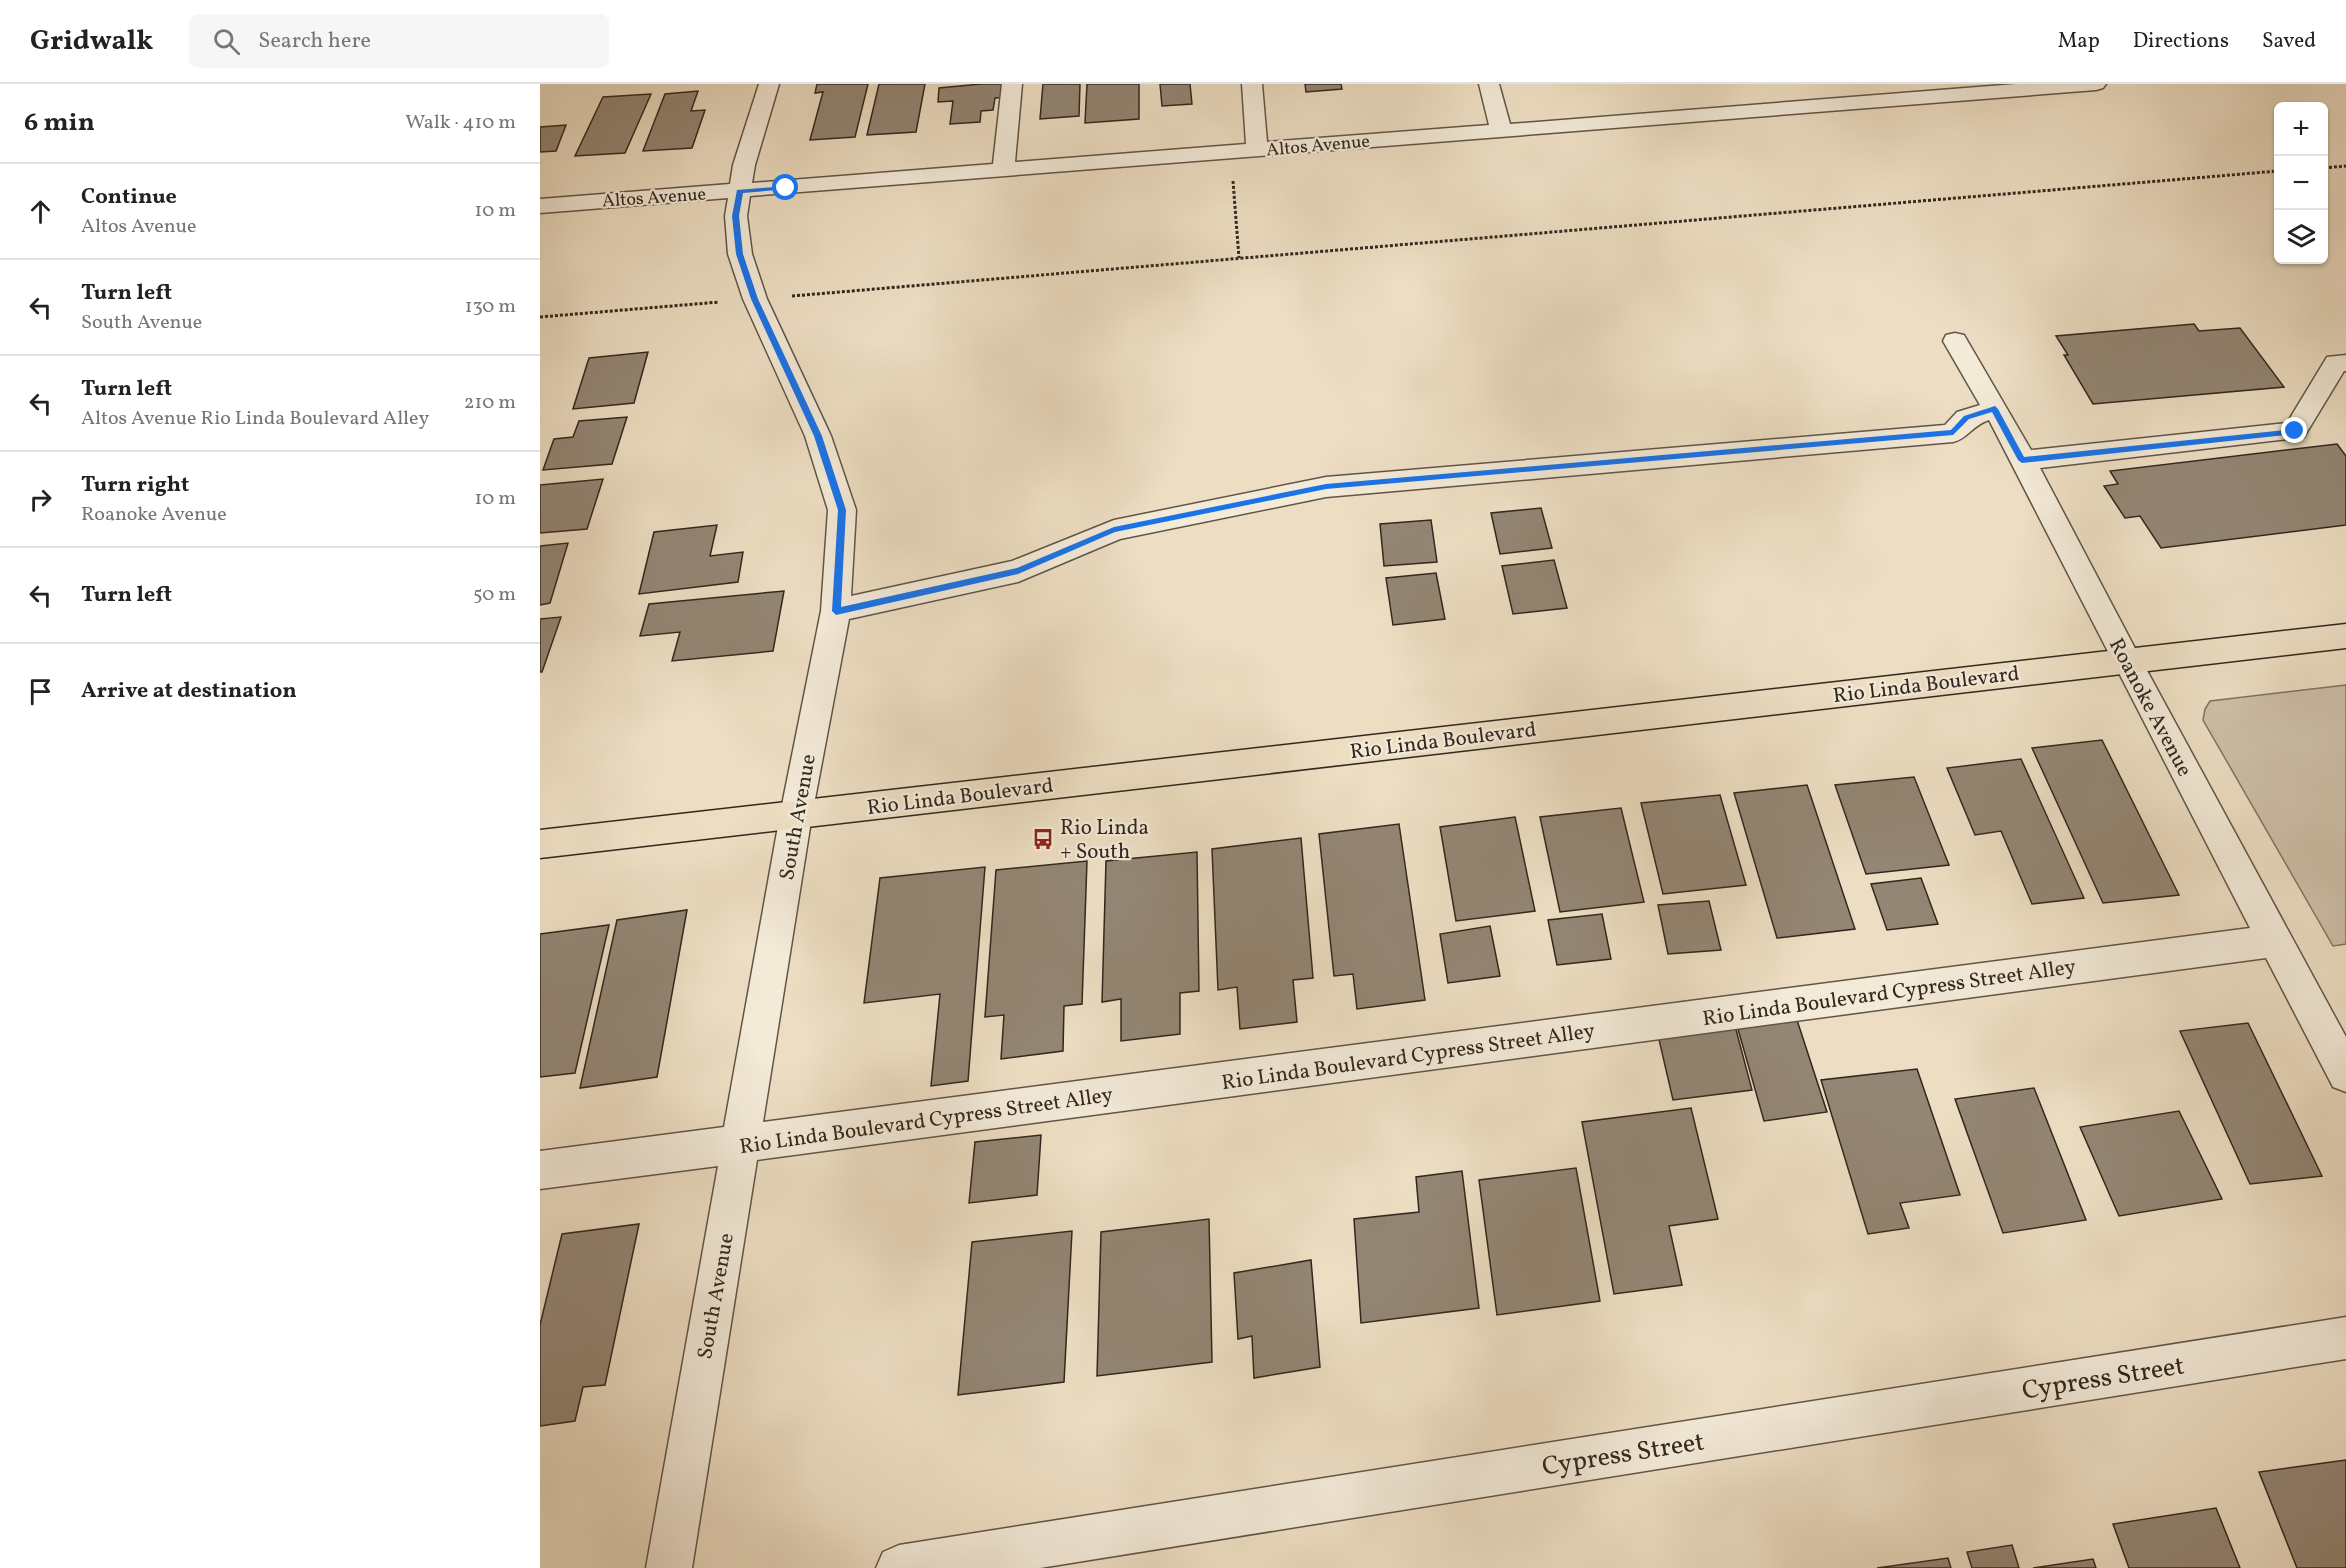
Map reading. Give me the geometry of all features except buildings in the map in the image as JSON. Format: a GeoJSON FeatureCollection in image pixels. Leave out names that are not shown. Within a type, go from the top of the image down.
{"type":"FeatureCollection","features":[{"type":"Feature","properties":{"kind":"main road","name":"Rio Linda Boulevard"},"geometry":{"type":"LineString","coordinates":[[540,844],[2346,636]]}},
{"type":"Feature","properties":{"kind":"street","name":"South Avenue"},"geometry":{"type":"LineString","coordinates":[[669,1568],[796,814],[836,611],[842,510],[818,436],[755,299],[740,254],[736,216],[744,165],[769,84]]}},
{"type":"Feature","properties":{"kind":"street"},"geometry":{"type":"LineString","coordinates":[[1003,170],[1012,84]]}},
{"type":"Feature","properties":{"kind":"street"},"geometry":{"type":"LineString","coordinates":[[1252,84],[1257,150]]}},
{"type":"Feature","properties":{"kind":"street"},"geometry":{"type":"LineString","coordinates":[[1489,84],[1501,131]]}},
{"type":"Feature","properties":{"kind":"street","name":"Altos Avenue"},"geometry":{"type":"LineString","coordinates":[[540,206],[1501,131],[1742,102],[1979,88],[2082,85]]}},
{"type":"Feature","properties":{"kind":"street","name":"Roanoke Avenue"},"geometry":{"type":"LineString","coordinates":[[1955,341],[1995,409],[2346,1074]]}},
{"type":"Feature","properties":{"kind":"street"},"geometry":{"type":"LineString","coordinates":[[2022,460],[2295,431],[2336,363],[2346,363]]}},
{"type":"Feature","properties":{"kind":"street"},"geometry":{"type":"LineString","coordinates":[[836,611],[1018,571],[1114,530],[1326,487],[1953,433],[1966,417],[1995,409]]}},
{"type":"Feature","properties":{"kind":"street","name":"Rio Linda Boulevard Cypress Street Alley"},"geometry":{"type":"LineString","coordinates":[[540,1170],[2275,941]]}},
{"type":"Feature","properties":{"kind":"street","name":"Cypress Street"},"geometry":{"type":"LineString","coordinates":[[899,1568],[2346,1338]]}},
{"type":"Feature","properties":{"kind":"path"},"geometry":{"type":"LineString","coordinates":[[2328,168],[2346,166]]}},
{"type":"Feature","properties":{"kind":"path"},"geometry":{"type":"LineString","coordinates":[[793,296],[2274,171]]}},
{"type":"Feature","properties":{"kind":"path"},"geometry":{"type":"LineString","coordinates":[[1232,172],[1239,258]]}},
{"type":"Feature","properties":{"kind":"path"},"geometry":{"type":"LineString","coordinates":[[540,317],[718,302]]}},
{"type":"Feature","properties":{"kind":"shaded area"},"geometry":{"type":"Polygon","coordinates":[[[2346,685],[2346,944],[2333,946],[2203,720],[2205,709],[2210,701],[2346,685]]]}},
{"type":"Feature","properties":{"kind":"place","name":"Rio Linda + South"},"geometry":{"type":"Point","coordinates":[1043,839]}},
{"type":"Feature","properties":{"kind":"route"},"geometry":{"type":"LineString","coordinates":[[786,188],[740,191],[736,216],[740,254],[755,299],[818,436],[842,510],[836,611],[1018,571],[1114,530],[1326,487],[1953,433],[1966,417],[1995,409],[2022,460],[2295,431]]}}]}
